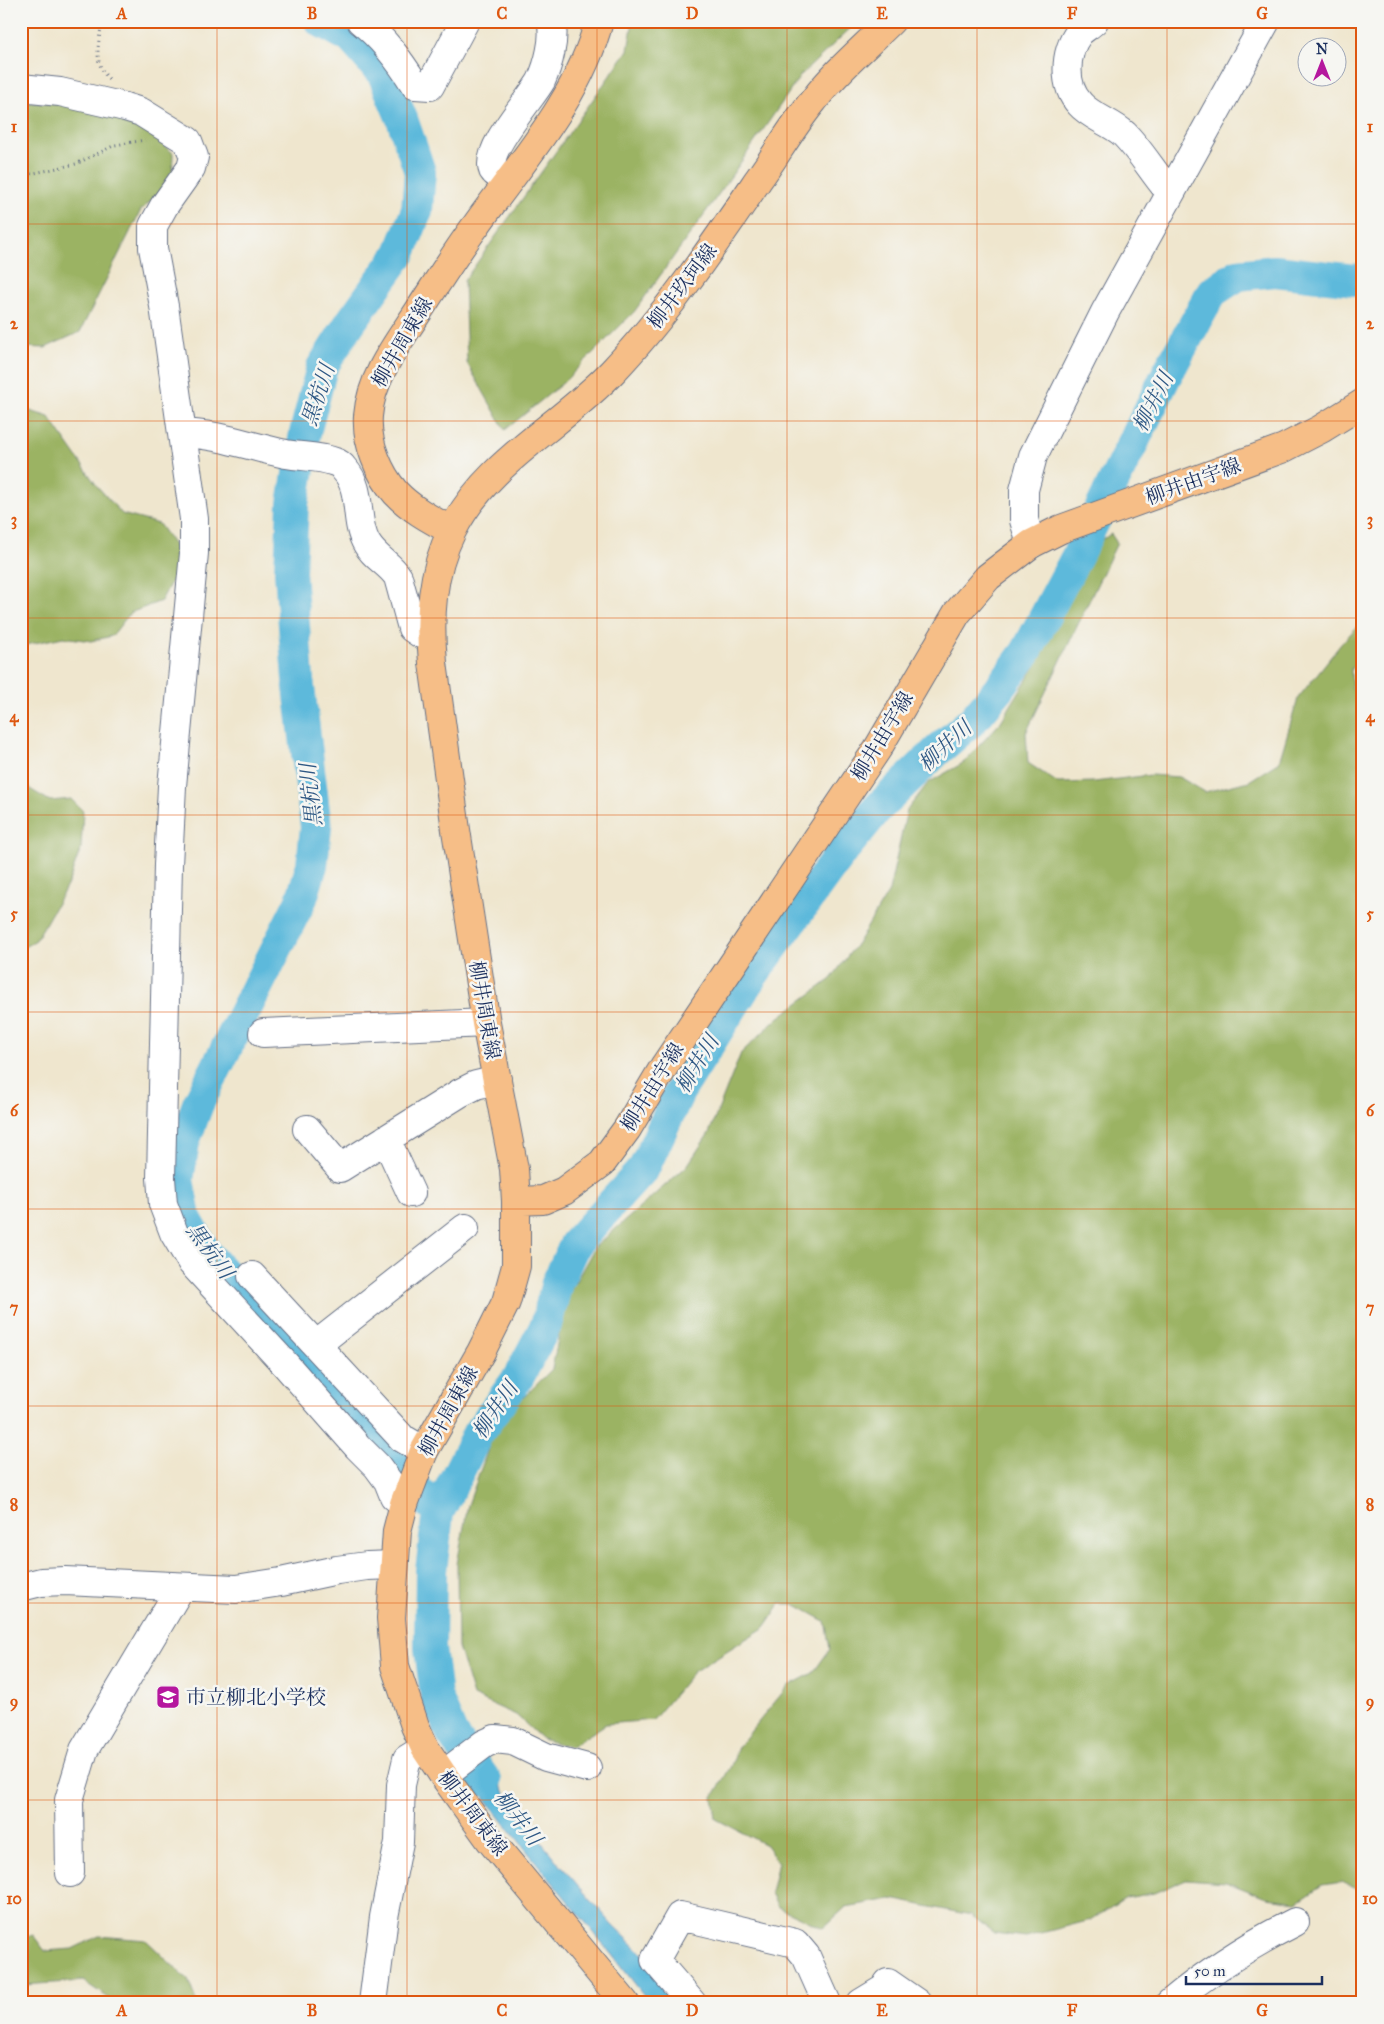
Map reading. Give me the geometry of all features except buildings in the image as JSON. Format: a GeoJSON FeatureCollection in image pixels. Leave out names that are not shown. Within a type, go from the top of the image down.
{"type":"FeatureCollection","features":[{"type":"Feature","properties":{"kind":"main road","name":"柳井周東線"},"geometry":{"type":"LineString","coordinates":[[599,21],[594,40],[575,83],[544,131],[475,226],[391,352],[373,389],[367,417],[370,446],[382,471],[396,493],[422,515],[452,531],[434,584],[431,636],[456,830],[486,1023],[514,1169],[516,1201],[516,1266],[506,1302],[481,1352],[421,1459],[404,1502],[397,1530],[391,1618],[395,1666],[414,1726],[425,1748],[447,1772],[490,1840],[625,2003]]}},
{"type":"Feature","properties":{"kind":"main road","name":"柳井玖珂線"},"geometry":{"type":"LineString","coordinates":[[452,531],[470,502],[492,476],[524,446],[571,411],[612,372],[671,305],[814,99],[891,21]]}},
{"type":"Feature","properties":{"kind":"main road","name":"柳井由宇線"},"geometry":{"type":"LineString","coordinates":[[516,1201],[543,1200],[564,1191],[602,1163],[627,1128],[665,1065],[878,748],[957,613],[988,577],[1031,544],[1061,529],[1284,448],[1322,429],[1363,403]]}},
{"type":"Feature","properties":{"kind":"street"},"geometry":{"type":"LineString","coordinates":[[361,21],[376,33],[397,57],[415,85],[430,86],[465,21]]}},
{"type":"Feature","properties":{"kind":"street"},"geometry":{"type":"LineString","coordinates":[[509,180],[497,174],[492,168],[493,155],[540,81],[550,58],[551,21]]}},
{"type":"Feature","properties":{"kind":"street"},"geometry":{"type":"LineString","coordinates":[[1094,21],[1079,34],[1068,57],[1067,72],[1072,93],[1081,106],[1113,125],[1125,135],[1164,185],[1172,190]]}},
{"type":"Feature","properties":{"kind":"street"},"geometry":{"type":"LineString","coordinates":[[1031,544],[1024,520],[1024,490],[1033,456],[1105,312],[1266,21]]}},
{"type":"Feature","properties":{"kind":"street"},"geometry":{"type":"LineString","coordinates":[[21,88],[60,92],[141,112],[188,140],[194,158],[191,168],[164,206],[154,226],[153,234],[153,248],[164,306],[194,519],[194,553],[172,786],[160,1178],[163,1204],[174,1233],[192,1263],[377,1466],[388,1481],[394,1496],[404,1502]]}},
{"type":"Feature","properties":{"kind":"street"},"geometry":{"type":"LineString","coordinates":[[182,433],[202,433],[288,454],[318,457],[338,462],[346,470],[356,487],[361,530],[366,544],[398,577],[412,628],[421,634],[431,636]]}},
{"type":"Feature","properties":{"kind":"street"},"geometry":{"type":"LineString","coordinates":[[263,1033],[486,1023]]}},
{"type":"Feature","properties":{"kind":"street"},"geometry":{"type":"LineString","coordinates":[[307,1129],[340,1168],[460,1092],[476,1085],[498,1080]]}},
{"type":"Feature","properties":{"kind":"street"},"geometry":{"type":"LineString","coordinates":[[386,1139],[411,1193]]}},
{"type":"Feature","properties":{"kind":"street"},"geometry":{"type":"LineString","coordinates":[[316,1345],[465,1228]]}},
{"type":"Feature","properties":{"kind":"street"},"geometry":{"type":"LineString","coordinates":[[252,1276],[421,1459]]}},
{"type":"Feature","properties":{"kind":"street"},"geometry":{"type":"LineString","coordinates":[[21,1587],[41,1582],[65,1581],[236,1589],[282,1582],[337,1570],[394,1565]]}},
{"type":"Feature","properties":{"kind":"street"},"geometry":{"type":"LineString","coordinates":[[70,1873],[68,1800],[84,1750],[181,1587]]}},
{"type":"Feature","properties":{"kind":"street"},"geometry":{"type":"LineString","coordinates":[[447,1772],[484,1744],[495,1739],[513,1741],[546,1757],[587,1768]]}},
{"type":"Feature","properties":{"kind":"street"},"geometry":{"type":"LineString","coordinates":[[373,2003],[384,1918],[399,1842],[401,1785],[407,1759],[425,1748]]}},
{"type":"Feature","properties":{"kind":"street"},"geometry":{"type":"LineString","coordinates":[[692,2003],[656,1960],[680,1916],[794,1943],[806,1956],[827,2003]]}},
{"type":"Feature","properties":{"kind":"street"},"geometry":{"type":"LineString","coordinates":[[1170,2003],[1214,1969],[1295,1922]]}},
{"type":"Feature","properties":{"kind":"street"},"geometry":{"type":"LineString","coordinates":[[861,2003],[884,1989],[888,1983],[917,2003]]}},
{"type":"Feature","properties":{"kind":"path"},"geometry":{"type":"LineString","coordinates":[[102,21],[98,52],[99,68],[113,83]]}},
{"type":"Feature","properties":{"kind":"path"},"geometry":{"type":"LineString","coordinates":[[21,176],[76,164],[115,145]]}},
{"type":"Feature","properties":{"kind":"green space"},"geometry":{"type":"Polygon","coordinates":[[[633,21],[858,21],[801,75],[634,312],[564,382],[505,430],[467,363],[464,281],[628,50],[633,21]]]}},
{"type":"Feature","properties":{"kind":"green space"},"geometry":{"type":"Polygon","coordinates":[[[21,101],[68,104],[137,123],[173,153],[172,182],[141,210],[80,332],[45,348],[21,347],[21,101]]]}},
{"type":"Feature","properties":{"kind":"green space"},"geometry":{"type":"Polygon","coordinates":[[[21,408],[49,417],[97,486],[122,514],[159,524],[176,548],[177,571],[161,601],[130,613],[112,636],[91,641],[63,637],[21,646],[21,408]]]}},
{"type":"Feature","properties":{"kind":"green space"},"geometry":{"type":"Polygon","coordinates":[[[1111,534],[1117,543],[1026,733],[1028,763],[1058,783],[1094,782],[1151,775],[1179,777],[1205,792],[1249,781],[1279,762],[1298,698],[1341,644],[1363,620],[1363,654],[1351,669],[1352,689],[1363,691],[1363,1892],[1342,1882],[1322,1885],[1297,1902],[1267,1898],[1226,1882],[1186,1879],[1154,1893],[1126,1898],[1091,1920],[1026,1937],[994,1933],[971,1915],[891,1899],[846,1907],[823,1928],[778,1907],[771,1893],[778,1862],[766,1845],[716,1819],[713,1797],[731,1766],[738,1747],[788,1686],[813,1673],[830,1649],[825,1621],[794,1604],[780,1604],[765,1627],[693,1672],[653,1720],[606,1724],[570,1747],[542,1739],[516,1715],[473,1696],[458,1647],[457,1564],[468,1505],[497,1424],[552,1369],[566,1299],[595,1247],[687,1166],[709,1133],[741,1053],[778,1018],[831,979],[860,939],[889,891],[907,810],[928,783],[963,763],[1000,723],[1040,658],[1097,543],[1111,534]]]}},
{"type":"Feature","properties":{"kind":"green space"},"geometry":{"type":"Polygon","coordinates":[[[21,772],[30,789],[50,801],[71,799],[83,811],[81,848],[68,884],[36,940],[21,949],[21,772]]]}},
{"type":"Feature","properties":{"kind":"green space"},"geometry":{"type":"Polygon","coordinates":[[[33,1935],[45,1951],[72,1949],[99,1936],[146,1940],[188,1980],[197,2003],[116,2003],[83,1981],[24,1985],[21,1989],[21,1939],[33,1935]]]}},
{"type":"Feature","properties":{"kind":"water"},"geometry":{"type":"Polygon","coordinates":[[[484,1757],[516,1811],[612,1924],[650,1961],[683,2003],[650,2003],[486,1800],[464,1770],[484,1757]]]}},
{"type":"Feature","properties":{"kind":"waterway","name":"黒杭川"},"geometry":{"type":"LineString","coordinates":[[320,21],[351,38],[383,74],[402,119],[420,172],[417,210],[400,253],[350,323],[322,367],[305,433],[293,504],[290,572],[298,679],[316,827],[312,865],[302,898],[198,1104],[184,1142],[178,1180],[185,1217],[206,1253],[430,1504]]}},
{"type":"Feature","properties":{"kind":"waterway","name":"柳井川"},"geometry":{"type":"LineString","coordinates":[[486,1781],[452,1734],[436,1696],[430,1648],[431,1571],[438,1513],[478,1433],[518,1378],[546,1325],[557,1283],[575,1244],[644,1168],[679,1092],[750,979],[841,853],[877,809],[938,750],[972,721],[1026,652],[1076,558],[1167,374],[1212,292],[1238,275],[1275,271],[1355,280],[1363,278]]}},
{"type":"Feature","properties":{"kind":"place","name":"市立柳北小学校"},"geometry":{"type":"Point","coordinates":[168,1697]}}]}
